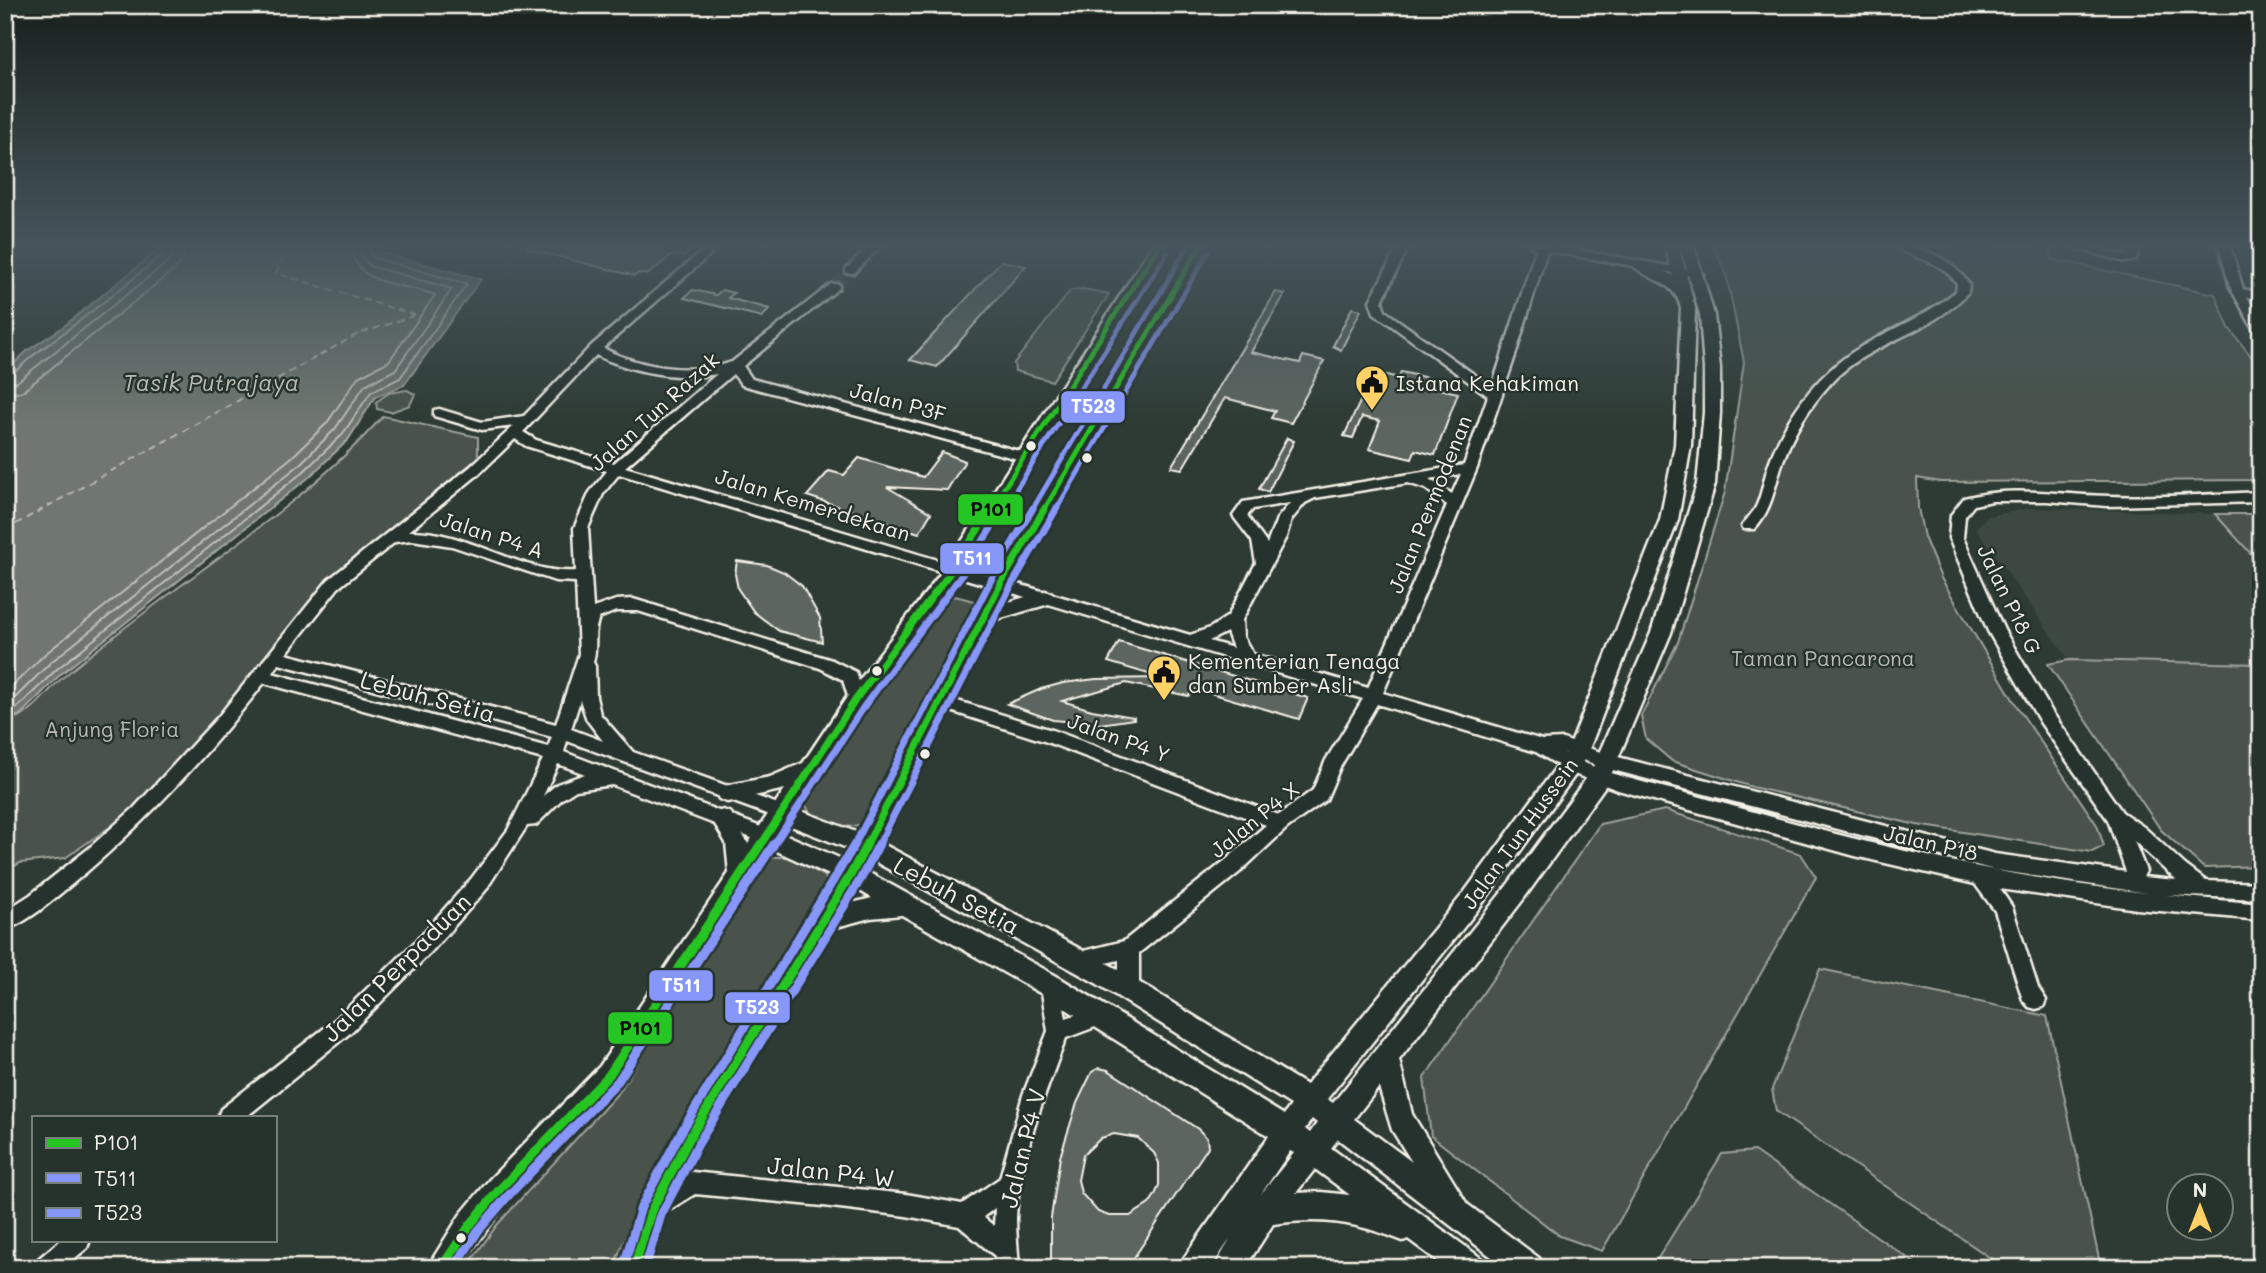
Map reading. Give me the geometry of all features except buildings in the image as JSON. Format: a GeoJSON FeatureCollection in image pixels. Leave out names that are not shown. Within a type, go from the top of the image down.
{"type":"FeatureCollection","features":[{"type":"Feature","properties":{"kind":"main road"},"geometry":{"type":"LineString","coordinates":[[441,1268],[470,1225],[499,1190],[609,1075],[856,699],[952,570],[1122,305]]}},
{"type":"Feature","properties":{"kind":"main road"},"geometry":{"type":"LineString","coordinates":[[634,1268],[651,1211],[689,1139],[851,874],[982,617],[1165,305]]}},
{"type":"Feature","properties":{"kind":"main road","name":"Jalan Tun Hussein"},"geometry":{"type":"LineString","coordinates":[[1228,1268],[1265,1212],[1514,894],[1602,768],[1661,633],[1706,484],[1712,413],[1712,368],[1705,305]]}},
{"type":"Feature","properties":{"kind":"main road","name":"Jalan Tun Hussein"},"geometry":{"type":"LineString","coordinates":[[1194,1268],[1308,1101],[1471,901],[1574,759],[1669,520],[1686,414],[1688,308]]}},
{"type":"Feature","properties":{"kind":"main road"},"geometry":{"type":"LineString","coordinates":[[982,617],[1045,598]]}},
{"type":"Feature","properties":{"kind":"main road"},"geometry":{"type":"LineString","coordinates":[[727,793],[773,785],[812,768]]}},
{"type":"Feature","properties":{"kind":"main road","name":"Lebuh Setia"},"geometry":{"type":"LineString","coordinates":[[783,813],[864,845],[1079,960],[1129,990],[1308,1101],[1529,1268]]}},
{"type":"Feature","properties":{"kind":"main road"},"geometry":{"type":"LineString","coordinates":[[723,819],[737,841],[741,876]]}},
{"type":"Feature","properties":{"kind":"main road","name":"Lebuh Setia"},"geometry":{"type":"LineString","coordinates":[[768,836],[851,874],[1051,986],[1287,1132],[1471,1268]]}},
{"type":"Feature","properties":{"kind":"main road"},"geometry":{"type":"LineString","coordinates":[[821,921],[870,908],[906,904]]}},
{"type":"Feature","properties":{"kind":"main road"},"geometry":{"type":"LineString","coordinates":[[1386,1055],[1393,1096],[1401,1121],[1462,1218]]}},
{"type":"Feature","properties":{"kind":"main road"},"geometry":{"type":"LineString","coordinates":[[1265,1212],[1308,1205],[1362,1210],[1433,1240]]}},
{"type":"Feature","properties":{"kind":"street"},"geometry":{"type":"LineString","coordinates":[[5,922],[37,901],[94,855],[140,813],[216,731],[333,583],[497,451],[595,349],[645,305]]}},
{"type":"Feature","properties":{"kind":"street","name":"Jalan Tun Razak"},"geometry":{"type":"LineString","coordinates":[[554,755],[587,653],[580,540],[585,514],[597,492],[617,468],[703,391],[811,305]]}},
{"type":"Feature","properties":{"kind":"street"},"geometry":{"type":"LineString","coordinates":[[1377,305],[1380,313],[1495,395]]}},
{"type":"Feature","properties":{"kind":"street","name":"Jalan Permodenan"},"geometry":{"type":"LineString","coordinates":[[1373,697],[1470,468],[1504,371],[1523,305]]}},
{"type":"Feature","properties":{"kind":"street"},"geometry":{"type":"LineString","coordinates":[[1749,526],[1764,510],[1777,460],[1788,436],[1810,401],[1832,374],[1856,352],[1944,305]]}},
{"type":"Feature","properties":{"kind":"street"},"geometry":{"type":"LineString","coordinates":[[2246,305],[2261,332]]}},
{"type":"Feature","properties":{"kind":"street"},"geometry":{"type":"LineString","coordinates":[[595,349],[617,360],[690,371],[710,372],[736,366]]}},
{"type":"Feature","properties":{"kind":"street","name":"Jalan P3F"},"geometry":{"type":"LineString","coordinates":[[736,366],[743,379],[760,386],[1025,457]]}},
{"type":"Feature","properties":{"kind":"street"},"geometry":{"type":"LineString","coordinates":[[1462,373],[1504,371]]}},
{"type":"Feature","properties":{"kind":"street","name":"Jalan P3F"},"geometry":{"type":"LineString","coordinates":[[703,391],[728,386],[760,386]]}},
{"type":"Feature","properties":{"kind":"street"},"geometry":{"type":"LineString","coordinates":[[439,412],[482,426],[494,435],[497,451]]}},
{"type":"Feature","properties":{"kind":"street"},"geometry":{"type":"LineString","coordinates":[[482,426],[528,420]]}},
{"type":"Feature","properties":{"kind":"street","name":"Jalan Kemerdekaan"},"geometry":{"type":"LineString","coordinates":[[514,433],[531,443],[1542,747],[1558,759],[1574,759],[1602,768]]}},
{"type":"Feature","properties":{"kind":"street"},"geometry":{"type":"LineString","coordinates":[[1263,563],[1256,536],[1241,520],[1241,512],[1248,505],[1470,468]]}},
{"type":"Feature","properties":{"kind":"street"},"geometry":{"type":"LineString","coordinates":[[1404,479],[1430,484],[1442,491],[1455,505]]}},
{"type":"Feature","properties":{"kind":"street"},"geometry":{"type":"LineString","coordinates":[[1247,527],[1266,532],[1283,522],[1300,500],[1318,494]]}},
{"type":"Feature","properties":{"kind":"street","name":"Jalan P18 G"},"geometry":{"type":"LineString","coordinates":[[2112,882],[2132,880],[2137,871],[2116,817],[2046,717],[1996,631],[1956,538],[1958,515],[1969,501],[1992,496],[2164,502],[2261,497]]}},
{"type":"Feature","properties":{"kind":"street"},"geometry":{"type":"LineString","coordinates":[[1191,642],[1216,632],[1234,620],[1279,537],[1283,522],[1278,507],[1260,503]]}},
{"type":"Feature","properties":{"kind":"street","name":"Jalan P4 A"},"geometry":{"type":"LineString","coordinates":[[388,537],[428,535],[464,544],[557,577],[582,576]]}},
{"type":"Feature","properties":{"kind":"street"},"geometry":{"type":"LineString","coordinates":[[587,628],[593,614],[604,608],[629,603],[826,664],[850,676],[856,699]]}},
{"type":"Feature","properties":{"kind":"street"},"geometry":{"type":"LineString","coordinates":[[1234,620],[1235,637],[1247,658]]}},
{"type":"Feature","properties":{"kind":"street"},"geometry":{"type":"LineString","coordinates":[[587,653],[586,696],[590,714],[629,757]]}},
{"type":"Feature","properties":{"kind":"street","name":"Lebuh Setia"},"geometry":{"type":"LineString","coordinates":[[274,657],[563,733],[783,813]]}},
{"type":"Feature","properties":{"kind":"street","name":"Lebuh Setia"},"geometry":{"type":"LineString","coordinates":[[259,676],[554,755],[768,836]]}},
{"type":"Feature","properties":{"kind":"street","name":"Jalan P4 X"},"geometry":{"type":"LineString","coordinates":[[1079,960],[1129,949],[1234,865],[1281,823],[1320,795],[1332,765],[1373,697]]}},
{"type":"Feature","properties":{"kind":"street","name":"Jalan P4 Y"},"geometry":{"type":"LineString","coordinates":[[938,701],[1049,736],[1281,823]]}},
{"type":"Feature","properties":{"kind":"street","name":"Jalan Perpaduan"},"geometry":{"type":"LineString","coordinates":[[230,1116],[342,1026],[424,946],[478,886],[514,835],[554,755]]}},
{"type":"Feature","properties":{"kind":"street","name":"Jalan P18"},"geometry":{"type":"LineString","coordinates":[[1602,768],[1853,848],[2012,883],[2165,905],[2261,912]]}},
{"type":"Feature","properties":{"kind":"street","name":"Jalan P18"},"geometry":{"type":"LineString","coordinates":[[1602,768],[1983,859],[2112,882],[2261,891]]}},
{"type":"Feature","properties":{"kind":"street"},"geometry":{"type":"LineString","coordinates":[[514,835],[549,798],[565,786],[591,779],[618,779]]}},
{"type":"Feature","properties":{"kind":"street","name":"Jalan P18 G"},"geometry":{"type":"LineString","coordinates":[[2116,817],[2134,830],[2178,873],[2201,888]]}},
{"type":"Feature","properties":{"kind":"street"},"geometry":{"type":"LineString","coordinates":[[1980,876],[2003,907],[2030,993],[2036,1000]]}},
{"type":"Feature","properties":{"kind":"street"},"geometry":{"type":"LineString","coordinates":[[2003,907],[2012,883]]}},
{"type":"Feature","properties":{"kind":"street"},"geometry":{"type":"LineString","coordinates":[[1129,949],[1129,990]]}},
{"type":"Feature","properties":{"kind":"street","name":"Jalan P4 V"},"geometry":{"type":"LineString","coordinates":[[1006,1258],[1009,1185],[1034,1095],[1058,1031],[1051,986]]}},
{"type":"Feature","properties":{"kind":"street"},"geometry":{"type":"LineString","coordinates":[[1058,1031],[1099,1016]]}},
{"type":"Feature","properties":{"kind":"street"},"geometry":{"type":"LineString","coordinates":[[651,1211],[692,1182],[689,1139]]}},
{"type":"Feature","properties":{"kind":"street","name":"Jalan P4 W"},"geometry":{"type":"LineString","coordinates":[[692,1182],[879,1202],[964,1216]]}},
{"type":"Feature","properties":{"kind":"street"},"geometry":{"type":"LineString","coordinates":[[1006,1258],[964,1216],[1009,1185]]}},
{"type":"Feature","properties":{"kind":"street"},"geometry":{"type":"LineString","coordinates":[[45,1268],[77,1242]]}},
{"type":"Feature","properties":{"kind":"shaded area"},"geometry":{"type":"Polygon","coordinates":[[[2031,508],[2215,514],[2261,565],[2261,664],[2069,660],[1976,528],[1988,516],[2031,508]]]}},
{"type":"Feature","properties":{"kind":"green space"},"geometry":{"type":"Polygon","coordinates":[[[1059,305],[1102,305],[1052,381],[1015,371],[1014,363],[1059,305]]]}},
{"type":"Feature","properties":{"kind":"green space","name":"Taman Pancarona"},"geometry":{"type":"Polygon","coordinates":[[[1733,305],[2220,305],[2229,328],[2261,369],[2261,480],[1940,482],[1917,478],[1918,508],[1924,537],[1941,578],[2018,708],[2097,825],[2104,846],[2092,852],[1917,825],[1752,787],[1672,761],[1646,739],[1641,716],[1678,642],[1725,492],[1744,362],[1733,305]]]}},
{"type":"Feature","properties":{"kind":"green space"},"geometry":{"type":"Polygon","coordinates":[[[407,390],[415,394],[410,405],[391,412],[377,409],[376,402],[389,393],[407,390]]]}},
{"type":"Feature","properties":{"kind":"green space","name":"Anjung Floria"},"geometry":{"type":"Polygon","coordinates":[[[383,416],[478,437],[478,458],[327,580],[202,740],[120,820],[65,858],[20,863],[5,871],[5,722],[29,710],[83,661],[286,507],[352,448],[383,416]]]}},
{"type":"Feature","properties":{"kind":"green space"},"geometry":{"type":"Polygon","coordinates":[[[2215,514],[2261,514],[2261,565],[2215,514]]]}},
{"type":"Feature","properties":{"kind":"green space"},"geometry":{"type":"Polygon","coordinates":[[[955,596],[978,602],[980,607],[872,818],[856,826],[842,826],[811,815],[804,802],[805,793],[944,600],[955,596]]]}},
{"type":"Feature","properties":{"kind":"green space"},"geometry":{"type":"Polygon","coordinates":[[[2069,660],[2261,664],[2261,866],[2204,868],[2161,830],[2048,664],[2069,660]]]}},
{"type":"Feature","properties":{"kind":"green space"},"geometry":{"type":"Polygon","coordinates":[[[1665,810],[1801,854],[1816,877],[1602,1251],[1560,1236],[1431,1136],[1424,1078],[1600,824],[1665,810]]]}},
{"type":"Feature","properties":{"kind":"green space"},"geometry":{"type":"Polygon","coordinates":[[[774,857],[790,857],[825,876],[828,887],[825,899],[640,1203],[613,1268],[466,1268],[497,1225],[620,1091],[761,862],[774,857]]]}},
{"type":"Feature","properties":{"kind":"green space"},"geometry":{"type":"Polygon","coordinates":[[[1820,969],[2047,1016],[2101,1268],[2005,1268],[1776,1111],[1772,1089],[1820,969]]]}},
{"type":"Feature","properties":{"kind":"green space"},"geometry":{"type":"Polygon","coordinates":[[[1754,1151],[1922,1268],[1652,1268],[1722,1154],[1754,1151]]]}},
{"type":"Feature","properties":{"kind":"water","name":"Tasik Putrajaya"},"geometry":{"type":"Polygon","coordinates":[[[90,305],[462,305],[404,385],[375,397],[348,440],[308,478],[61,674],[20,715],[5,720],[5,372],[27,351],[90,305]]]}},
{"type":"Feature","properties":{"kind":"ferry route"},"geometry":{"type":"LineString","coordinates":[[383,305],[415,315]]}},
{"type":"Feature","properties":{"kind":"ferry route"},"geometry":{"type":"LineString","coordinates":[[5,530],[358,334],[416,315]]}},
{"type":"Feature","properties":{"kind":"transit line","name":"P101"},"geometry":{"type":"LineString","coordinates":[[441,1268],[470,1225],[499,1190],[609,1075],[856,699],[952,570],[1121,305]]}},
{"type":"Feature","properties":{"kind":"transit line","name":"T511"},"geometry":{"type":"LineString","coordinates":[[454,1268],[478,1231],[507,1197],[618,1081],[865,705],[961,576],[1134,305]]}},
{"type":"Feature","properties":{"kind":"transit line","name":"T523"},"geometry":{"type":"LineString","coordinates":[[624,1265],[641,1207],[680,1134],[842,869],[992,578],[1153,305]]}},
{"type":"Feature","properties":{"kind":"transit line","name":"P101"},"geometry":{"type":"LineString","coordinates":[[634,1268],[651,1211],[689,1139],[851,874],[1001,583],[1165,305]]}},
{"type":"Feature","properties":{"kind":"transit line","name":"T511"},"geometry":{"type":"LineString","coordinates":[[645,1268],[661,1215],[698,1144],[860,880],[1010,588],[1177,305]]}},
{"type":"Feature","properties":{"kind":"place","name":"Istana Kehakiman"},"geometry":{"type":"Point","coordinates":[1372,412]}},
{"type":"Feature","properties":{"kind":"place","name":"Kementerian Tenaga dan Sumber Asli"},"geometry":{"type":"Point","coordinates":[1164,702]}}]}
